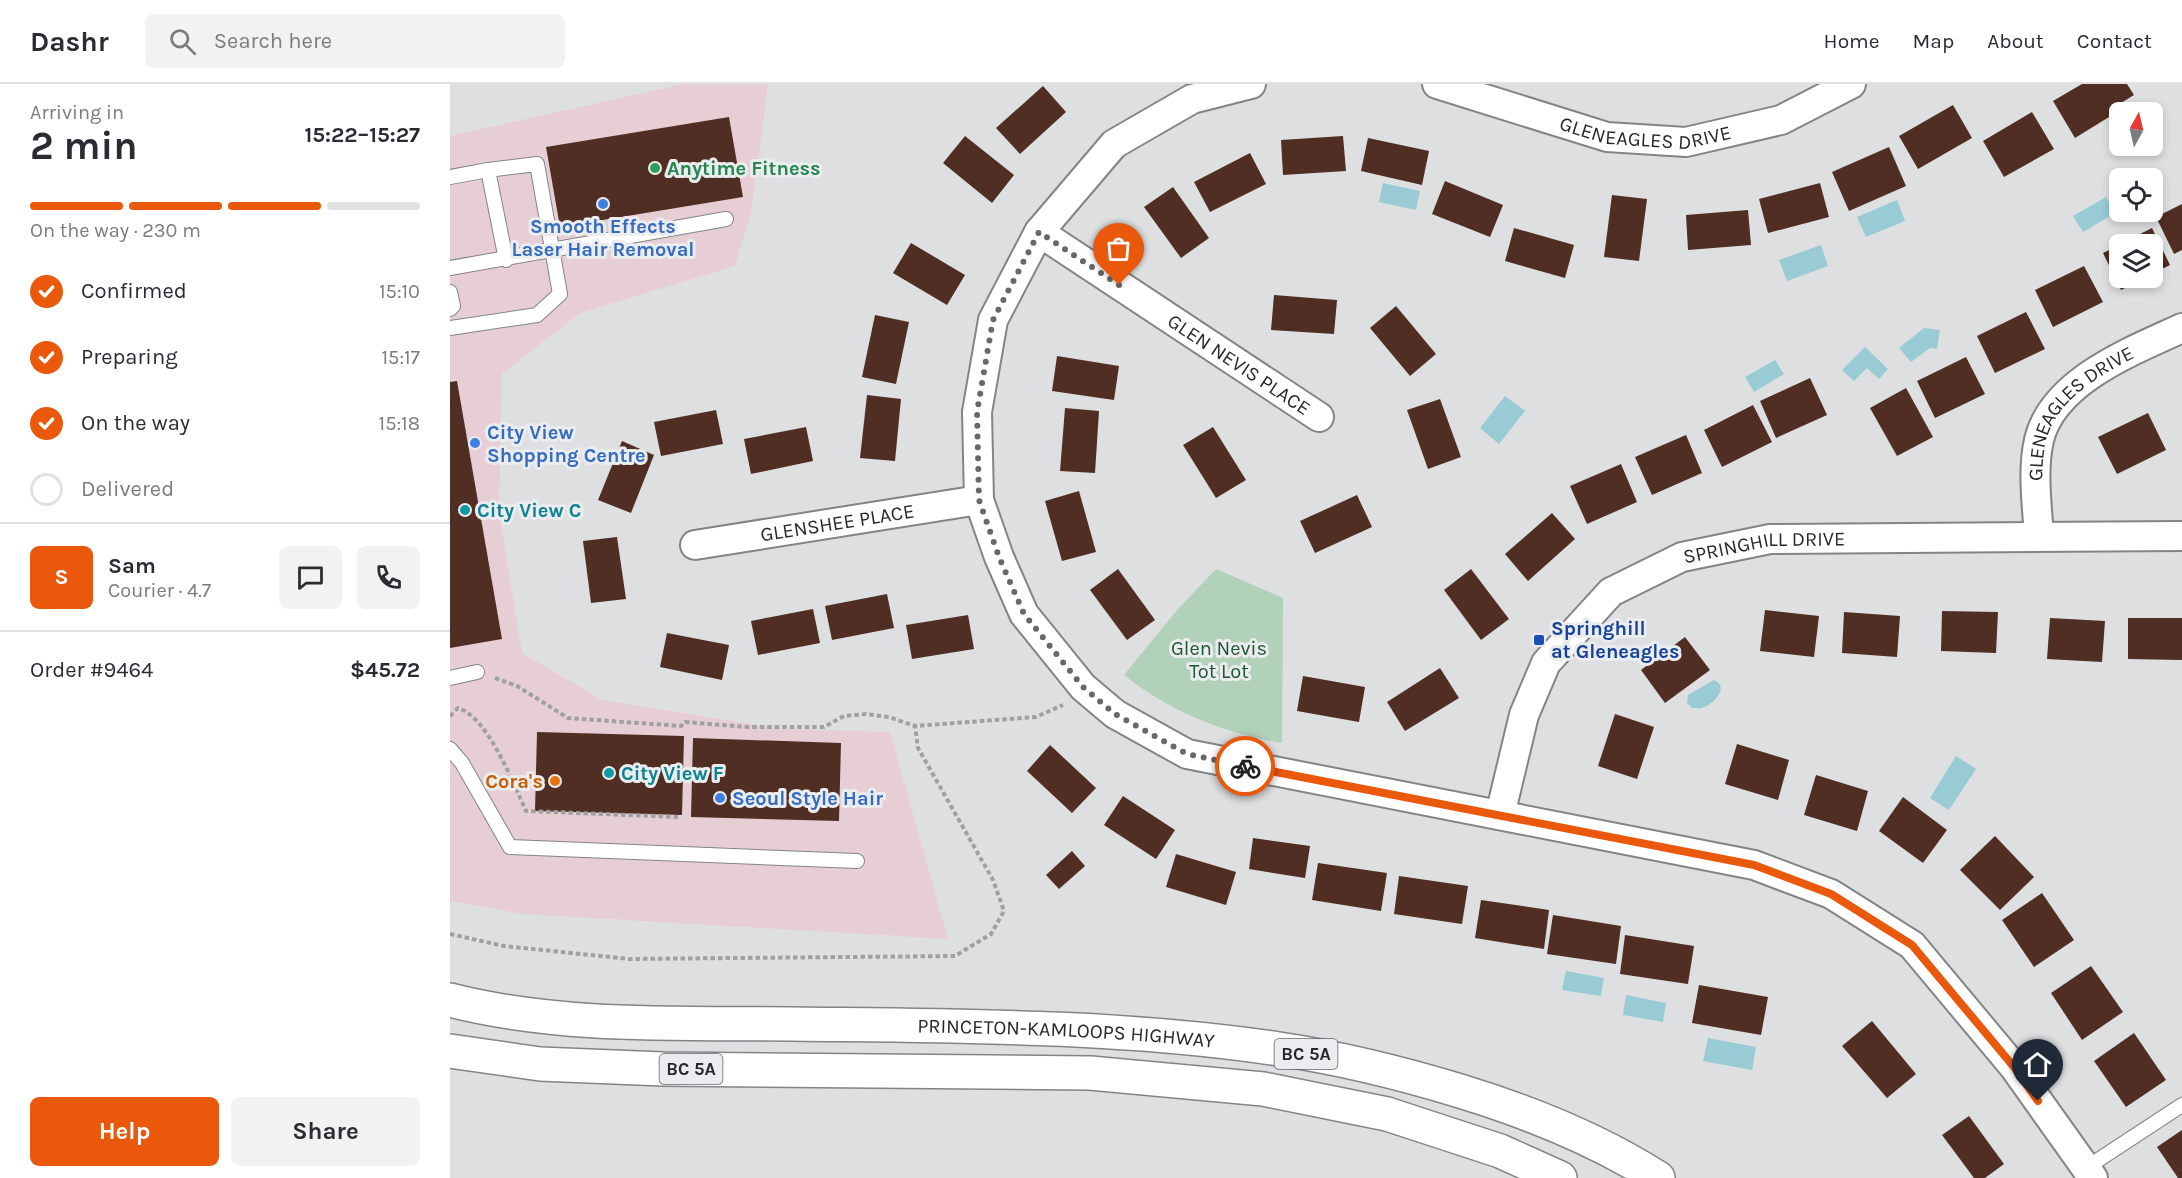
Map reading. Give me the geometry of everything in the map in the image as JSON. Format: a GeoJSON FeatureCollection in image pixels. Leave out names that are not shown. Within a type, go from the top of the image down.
{"type":"FeatureCollection","features":[{"type":"Feature","properties":{"kind":"main road","name":"PRINCETON-KAMLOOPS HIGHWAY"},"geometry":{"type":"LineString","coordinates":[[450,1000],[547,1017],[663,1023],[932,1025],[1107,1030],[1280,1049],[1398,1073],[1517,1109],[1626,1158],[1658,1178]]}},
{"type":"Feature","properties":{"kind":"main road","name":"PRINCETON-KAMLOOPS HIGHWAY"},"geometry":{"type":"LineString","coordinates":[[450,1051],[540,1064],[663,1069],[1090,1073],[1263,1089],[1387,1114],[1500,1151],[1560,1178]]}},
{"type":"Feature","properties":{"kind":"street"},"geometry":{"type":"LineString","coordinates":[[1251,84],[1192,99],[1114,144],[1039,232],[993,320],[977,412],[979,500],[999,557],[1024,614],[1083,687],[1115,714],[1187,754],[1754,865],[1831,894],[1912,945],[2014,1067],[2090,1173]]}},
{"type":"Feature","properties":{"kind":"street","name":"GLENEAGLES DRIVE"},"geometry":{"type":"LineString","coordinates":[[1437,84],[1607,137],[1686,142],[1781,120],[1851,84]]}},
{"type":"Feature","properties":{"kind":"street","name":"GLEN NEVIS PLACE"},"geometry":{"type":"LineString","coordinates":[[1039,232],[1319,417]]}},
{"type":"Feature","properties":{"kind":"street","name":"GLENEAGLES DRIVE"},"geometry":{"type":"LineString","coordinates":[[2039,536],[2035,484],[2039,439],[2054,408],[2084,379],[2129,352],[2182,328]]}},
{"type":"Feature","properties":{"kind":"street","name":"GLENSHEE PLACE"},"geometry":{"type":"LineString","coordinates":[[695,545],[979,500]]}},
{"type":"Feature","properties":{"kind":"street","name":"SPRINGHILL DRIVE"},"geometry":{"type":"LineString","coordinates":[[1500,816],[1524,716],[1546,663],[1611,592],[1682,557],[1770,539],[2182,536]]}},
{"type":"Feature","properties":{"kind":"lane"},"geometry":{"type":"LineString","coordinates":[[450,177],[537,164],[560,294],[537,315],[450,328]]}},
{"type":"Feature","properties":{"kind":"lane"},"geometry":{"type":"LineString","coordinates":[[488,170],[506,260]]}},
{"type":"Feature","properties":{"kind":"lane"},"geometry":{"type":"LineString","coordinates":[[450,268],[506,260],[726,219]]}},
{"type":"Feature","properties":{"kind":"lane"},"geometry":{"type":"LineString","coordinates":[[450,292],[453,306],[450,309]]}},
{"type":"Feature","properties":{"kind":"lane"},"geometry":{"type":"LineString","coordinates":[[450,678],[477,672]]}},
{"type":"Feature","properties":{"kind":"lane"},"geometry":{"type":"LineString","coordinates":[[450,749],[462,763],[510,847],[857,861]]}},
{"type":"Feature","properties":{"kind":"lane"},"geometry":{"type":"LineString","coordinates":[[2090,1173],[2182,1105]]}},
{"type":"Feature","properties":{"kind":"path"},"geometry":{"type":"LineString","coordinates":[[477,672],[517,686],[568,717],[681,726],[685,722],[747,727],[824,727],[843,716],[866,714],[889,717],[915,726],[1036,717],[1069,702]]}},
{"type":"Feature","properties":{"kind":"path"},"geometry":{"type":"LineString","coordinates":[[450,716],[458,708],[469,711],[496,747],[526,811],[680,817]]}},
{"type":"Feature","properties":{"kind":"path"},"geometry":{"type":"LineString","coordinates":[[450,934],[504,946],[629,959],[955,956],[991,934],[1004,911],[993,880],[918,747],[915,726]]}},
{"type":"Feature","properties":{"kind":"shaded area","name":"City View Shopping Centre"},"geometry":{"type":"Polygon","coordinates":[[[683,84],[768,84],[751,213],[735,266],[580,313],[502,374],[499,512],[522,653],[602,700],[783,729],[890,732],[948,939],[523,914],[450,901],[450,136],[683,84]]]}},
{"type":"Feature","properties":{"kind":"green space","name":"Glen Nevis Tot Lot"},"geometry":{"type":"Polygon","coordinates":[[[1216,569],[1283,598],[1282,743],[1218,727],[1198,719],[1160,700],[1124,675],[1177,610],[1216,569]]]}},
{"type":"Feature","properties":{"kind":"water"},"geometry":{"type":"Polygon","coordinates":[[[1383,183],[1420,191],[1416,210],[1379,202],[1383,183]]]}},
{"type":"Feature","properties":{"kind":"water"},"geometry":{"type":"Polygon","coordinates":[[[2106,197],[2109,202],[2109,217],[2083,232],[2073,216],[2106,197]]]}},
{"type":"Feature","properties":{"kind":"water"},"geometry":{"type":"Polygon","coordinates":[[[1897,200],[1905,221],[1866,237],[1857,217],[1897,200]]]}},
{"type":"Feature","properties":{"kind":"water"},"geometry":{"type":"Polygon","coordinates":[[[1821,245],[1828,266],[1787,281],[1779,260],[1821,245]]]}},
{"type":"Feature","properties":{"kind":"water"},"geometry":{"type":"Polygon","coordinates":[[[1924,328],[1940,330],[1937,349],[1930,348],[1911,362],[1899,348],[1924,328]]]}},
{"type":"Feature","properties":{"kind":"water"},"geometry":{"type":"Polygon","coordinates":[[[1865,347],[1888,369],[1879,379],[1867,368],[1854,381],[1842,370],[1865,347]]]}},
{"type":"Feature","properties":{"kind":"water"},"geometry":{"type":"Polygon","coordinates":[[[1775,360],[1784,374],[1754,392],[1745,377],[1775,360]]]}},
{"type":"Feature","properties":{"kind":"water"},"geometry":{"type":"Polygon","coordinates":[[[1505,396],[1525,411],[1499,444],[1480,428],[1505,396]]]}},
{"type":"Feature","properties":{"kind":"water"},"geometry":{"type":"Polygon","coordinates":[[[1714,680],[1721,687],[1715,699],[1707,706],[1692,708],[1687,703],[1688,695],[1714,680]]]}},
{"type":"Feature","properties":{"kind":"water"},"geometry":{"type":"Polygon","coordinates":[[[1956,756],[1976,769],[1949,810],[1930,798],[1956,756]]]}},
{"type":"Feature","properties":{"kind":"water"},"geometry":{"type":"Polygon","coordinates":[[[1566,971],[1604,978],[1601,996],[1562,990],[1566,971]]]}},
{"type":"Feature","properties":{"kind":"water"},"geometry":{"type":"Polygon","coordinates":[[[1626,995],[1666,1003],[1663,1022],[1623,1015],[1626,995]]]}},
{"type":"Feature","properties":{"kind":"water"},"geometry":{"type":"Polygon","coordinates":[[[1708,1038],[1756,1047],[1752,1070],[1703,1061],[1708,1038]]]}},
{"type":"Feature","properties":{"kind":"building"},"geometry":{"type":"Polygon","coordinates":[[[2082,84],[2127,84],[2134,95],[2123,102],[2109,102],[2109,117],[2075,138],[2053,101],[2082,84]]]}},
{"type":"Feature","properties":{"kind":"building"},"geometry":{"type":"Polygon","coordinates":[[[1043,86],[1066,112],[1020,154],[996,128],[1043,86]]]}},
{"type":"Feature","properties":{"kind":"building"},"geometry":{"type":"Polygon","coordinates":[[[1953,105],[1972,138],[1918,169],[1899,136],[1953,105]]]}},
{"type":"Feature","properties":{"kind":"building"},"geometry":{"type":"Polygon","coordinates":[[[2032,112],[2054,149],[2004,177],[1983,141],[2032,112]]]}},
{"type":"Feature","properties":{"kind":"building"},"geometry":{"type":"Polygon","coordinates":[[[729,117],[743,197],[560,227],[546,147],[729,117]]]}},
{"type":"Feature","properties":{"kind":"building"},"geometry":{"type":"Polygon","coordinates":[[[965,136],[1014,175],[992,203],[943,163],[965,136]]]}},
{"type":"Feature","properties":{"kind":"building"},"geometry":{"type":"Polygon","coordinates":[[[1343,136],[1346,171],[1283,175],[1281,140],[1343,136]]]}},
{"type":"Feature","properties":{"kind":"building"},"geometry":{"type":"Polygon","coordinates":[[[1368,138],[1429,151],[1422,185],[1361,171],[1368,138]]]}},
{"type":"Feature","properties":{"kind":"building"},"geometry":{"type":"Polygon","coordinates":[[[1889,147],[1906,186],[1849,211],[1832,172],[1889,147]]]}},
{"type":"Feature","properties":{"kind":"building"},"geometry":{"type":"Polygon","coordinates":[[[1250,153],[1266,184],[1210,212],[1194,182],[1250,153]]]}},
{"type":"Feature","properties":{"kind":"building"},"geometry":{"type":"Polygon","coordinates":[[[1445,181],[1503,205],[1490,237],[1432,214],[1445,181]]]}},
{"type":"Feature","properties":{"kind":"building"},"geometry":{"type":"Polygon","coordinates":[[[1820,183],[1829,217],[1768,233],[1759,199],[1820,183]]]}},
{"type":"Feature","properties":{"kind":"building"},"geometry":{"type":"Polygon","coordinates":[[[1173,187],[1209,238],[1181,258],[1144,207],[1173,187]]]}},
{"type":"Feature","properties":{"kind":"building"},"geometry":{"type":"Polygon","coordinates":[[[1612,195],[1647,199],[1639,261],[1604,257],[1612,195]]]}},
{"type":"Feature","properties":{"kind":"building"},"geometry":{"type":"Polygon","coordinates":[[[2182,204],[2182,250],[2174,254],[2158,222],[2163,222],[2163,214],[2182,204]]]}},
{"type":"Feature","properties":{"kind":"building"},"geometry":{"type":"Polygon","coordinates":[[[1748,210],[1751,245],[1688,250],[1686,215],[1748,210]]]}},
{"type":"Feature","properties":{"kind":"building"},"geometry":{"type":"Polygon","coordinates":[[[1514,228],[1574,245],[1565,278],[1505,261],[1514,228]]]}},
{"type":"Feature","properties":{"kind":"building"},"geometry":{"type":"Polygon","coordinates":[[[2152,228],[2155,234],[2140,234],[2152,228]]]}},
{"type":"Feature","properties":{"kind":"building"},"geometry":{"type":"Polygon","coordinates":[[[911,243],[965,275],[947,305],[893,273],[911,243]]]}},
{"type":"Feature","properties":{"kind":"building"},"geometry":{"type":"Polygon","coordinates":[[[2109,250],[2109,265],[2103,253],[2109,250]]]}},
{"type":"Feature","properties":{"kind":"building"},"geometry":{"type":"Polygon","coordinates":[[[2163,251],[2170,265],[2163,268],[2163,251]]]}},
{"type":"Feature","properties":{"kind":"building"},"geometry":{"type":"Polygon","coordinates":[[[2084,266],[2103,302],[2053,327],[2035,290],[2084,266]]]}},
{"type":"Feature","properties":{"kind":"building"},"geometry":{"type":"Polygon","coordinates":[[[1274,295],[1337,300],[1334,334],[1271,330],[1274,295]]]}},
{"type":"Feature","properties":{"kind":"building"},"geometry":{"type":"Polygon","coordinates":[[[1396,306],[1436,354],[1410,376],[1370,328],[1396,306]]]}},
{"type":"Feature","properties":{"kind":"building"},"geometry":{"type":"Polygon","coordinates":[[[2026,312],[2045,349],[1995,373],[1977,336],[2026,312]]]}},
{"type":"Feature","properties":{"kind":"building"},"geometry":{"type":"Polygon","coordinates":[[[875,315],[909,322],[896,384],[862,377],[875,315]]]}},
{"type":"Feature","properties":{"kind":"building"},"geometry":{"type":"Polygon","coordinates":[[[1057,356],[1119,366],[1114,400],[1052,391],[1057,356]]]}},
{"type":"Feature","properties":{"kind":"building"},"geometry":{"type":"Polygon","coordinates":[[[1966,357],[1985,394],[1935,418],[1917,381],[1966,357]]]}},
{"type":"Feature","properties":{"kind":"building"},"geometry":{"type":"Polygon","coordinates":[[[1810,378],[1827,415],[1776,438],[1760,401],[1810,378]]]}},
{"type":"Feature","properties":{"kind":"building","name":"City View C"},"geometry":{"type":"Polygon","coordinates":[[[457,381],[502,639],[450,648],[450,382],[457,381]]]}},
{"type":"Feature","properties":{"kind":"building"},"geometry":{"type":"Polygon","coordinates":[[[1906,388],[1933,437],[1897,456],[1870,408],[1906,388]]]}},
{"type":"Feature","properties":{"kind":"building"},"geometry":{"type":"Polygon","coordinates":[[[867,395],[901,399],[895,461],[860,458],[867,395]]]}},
{"type":"Feature","properties":{"kind":"building"},"geometry":{"type":"Polygon","coordinates":[[[1440,399],[1461,457],[1428,469],[1407,410],[1440,399]]]}},
{"type":"Feature","properties":{"kind":"building"},"geometry":{"type":"Polygon","coordinates":[[[1753,405],[1772,442],[1722,467],[1704,430],[1753,405]]]}},
{"type":"Feature","properties":{"kind":"building"},"geometry":{"type":"Polygon","coordinates":[[[1065,408],[1099,411],[1095,473],[1060,471],[1065,408]]]}},
{"type":"Feature","properties":{"kind":"building"},"geometry":{"type":"Polygon","coordinates":[[[716,410],[723,444],[661,456],[654,422],[716,410]]]}},
{"type":"Feature","properties":{"kind":"building"},"geometry":{"type":"Polygon","coordinates":[[[2148,413],[2166,450],[2117,474],[2098,437],[2148,413]]]}},
{"type":"Feature","properties":{"kind":"building"},"geometry":{"type":"Polygon","coordinates":[[[806,427],[813,461],[751,474],[744,439],[806,427]]]}},
{"type":"Feature","properties":{"kind":"building"},"geometry":{"type":"Polygon","coordinates":[[[1213,427],[1246,480],[1216,498],[1183,445],[1213,427]]]}},
{"type":"Feature","properties":{"kind":"building"},"geometry":{"type":"Polygon","coordinates":[[[1686,435],[1702,473],[1652,495],[1635,457],[1686,435]]]}},
{"type":"Feature","properties":{"kind":"building"},"geometry":{"type":"Polygon","coordinates":[[[622,441],[654,455],[631,513],[598,500],[622,441]]]}},
{"type":"Feature","properties":{"kind":"building"},"geometry":{"type":"Polygon","coordinates":[[[1621,464],[1637,502],[1587,524],[1570,486],[1621,464]]]}},
{"type":"Feature","properties":{"kind":"building"},"geometry":{"type":"Polygon","coordinates":[[[1079,491],[1096,552],[1062,561],[1045,501],[1079,491]]]}},
{"type":"Feature","properties":{"kind":"building"},"geometry":{"type":"Polygon","coordinates":[[[1357,495],[1372,527],[1315,553],[1300,521],[1357,495]]]}},
{"type":"Feature","properties":{"kind":"building"},"geometry":{"type":"Polygon","coordinates":[[[1552,513],[1575,539],[1528,581],[1505,554],[1552,513]]]}},
{"type":"Feature","properties":{"kind":"building"},"geometry":{"type":"Polygon","coordinates":[[[617,537],[626,599],[591,603],[583,541],[617,537]]]}},
{"type":"Feature","properties":{"kind":"building"},"geometry":{"type":"Polygon","coordinates":[[[1118,569],[1155,620],[1127,640],[1090,590],[1118,569]]]}},
{"type":"Feature","properties":{"kind":"building"},"geometry":{"type":"Polygon","coordinates":[[[1471,569],[1509,619],[1481,640],[1444,590],[1471,569]]]}},
{"type":"Feature","properties":{"kind":"building"},"geometry":{"type":"Polygon","coordinates":[[[887,594],[894,628],[832,640],[825,606],[887,594]]]}},
{"type":"Feature","properties":{"kind":"building"},"geometry":{"type":"Polygon","coordinates":[[[813,609],[820,643],[758,655],[751,621],[813,609]]]}},
{"type":"Feature","properties":{"kind":"building"},"geometry":{"type":"Polygon","coordinates":[[[1765,610],[1819,616],[1814,657],[1760,651],[1765,610]]]}},
{"type":"Feature","properties":{"kind":"building"},"geometry":{"type":"Polygon","coordinates":[[[1942,611],[1998,612],[1996,653],[1941,651],[1942,611]]]}},
{"type":"Feature","properties":{"kind":"building"},"geometry":{"type":"Polygon","coordinates":[[[1844,612],[1900,616],[1897,657],[1842,653],[1844,612]]]}},
{"type":"Feature","properties":{"kind":"building"},"geometry":{"type":"Polygon","coordinates":[[[968,615],[974,649],[912,659],[906,625],[968,615]]]}},
{"type":"Feature","properties":{"kind":"building"},"geometry":{"type":"Polygon","coordinates":[[[2050,618],[2105,621],[2102,662],[2047,659],[2050,618]]]}},
{"type":"Feature","properties":{"kind":"building"},"geometry":{"type":"Polygon","coordinates":[[[2128,618],[2182,618],[2182,660],[2128,659],[2128,618]]]}},
{"type":"Feature","properties":{"kind":"building"},"geometry":{"type":"Polygon","coordinates":[[[667,633],[729,645],[722,680],[660,667],[667,633]]]}},
{"type":"Feature","properties":{"kind":"building"},"geometry":{"type":"Polygon","coordinates":[[[1685,637],[1710,670],[1665,703],[1641,670],[1685,637]]]}},
{"type":"Feature","properties":{"kind":"building"},"geometry":{"type":"Polygon","coordinates":[[[1440,668],[1459,698],[1405,731],[1387,702],[1440,668]]]}},
{"type":"Feature","properties":{"kind":"building"},"geometry":{"type":"Polygon","coordinates":[[[1303,676],[1365,687],[1359,722],[1297,711],[1303,676]]]}},
{"type":"Feature","properties":{"kind":"building"},"geometry":{"type":"Polygon","coordinates":[[[1615,714],[1654,727],[1637,779],[1598,766],[1615,714]]]}},
{"type":"Feature","properties":{"kind":"building","name":"City View F"},"geometry":{"type":"Polygon","coordinates":[[[537,732],[684,736],[682,815],[535,811],[537,732]]]}},
{"type":"Feature","properties":{"kind":"building"},"geometry":{"type":"Polygon","coordinates":[[[693,738],[841,743],[839,821],[691,817],[693,738]]]}},
{"type":"Feature","properties":{"kind":"building"},"geometry":{"type":"Polygon","coordinates":[[[1737,744],[1789,760],[1778,800],[1725,784],[1737,744]]]}},
{"type":"Feature","properties":{"kind":"building"},"geometry":{"type":"Polygon","coordinates":[[[1050,745],[1096,788],[1072,813],[1027,771],[1050,745]]]}},
{"type":"Feature","properties":{"kind":"building"},"geometry":{"type":"Polygon","coordinates":[[[1816,775],[1868,791],[1857,831],[1804,815],[1816,775]]]}},
{"type":"Feature","properties":{"kind":"building"},"geometry":{"type":"Polygon","coordinates":[[[1123,796],[1175,830],[1156,859],[1104,825],[1123,796]]]}},
{"type":"Feature","properties":{"kind":"building"},"geometry":{"type":"Polygon","coordinates":[[[1903,797],[1947,830],[1923,863],[1879,831],[1903,797]]]}},
{"type":"Feature","properties":{"kind":"building"},"geometry":{"type":"Polygon","coordinates":[[[1995,836],[2034,877],[2000,910],[1960,870],[1995,836]]]}},
{"type":"Feature","properties":{"kind":"building"},"geometry":{"type":"Polygon","coordinates":[[[1253,838],[1310,846],[1305,878],[1249,869],[1253,838]]]}},
{"type":"Feature","properties":{"kind":"building"},"geometry":{"type":"Polygon","coordinates":[[[1072,851],[1085,866],[1059,889],[1046,875],[1072,851]]]}},
{"type":"Feature","properties":{"kind":"building"},"geometry":{"type":"Polygon","coordinates":[[[1176,854],[1236,872],[1226,905],[1166,887],[1176,854]]]}},
{"type":"Feature","properties":{"kind":"building"},"geometry":{"type":"Polygon","coordinates":[[[1318,863],[1387,873],[1381,911],[1312,900],[1318,863]]]}},
{"type":"Feature","properties":{"kind":"building"},"geometry":{"type":"Polygon","coordinates":[[[1399,876],[1468,886],[1462,924],[1394,914],[1399,876]]]}},
{"type":"Feature","properties":{"kind":"building"},"geometry":{"type":"Polygon","coordinates":[[[2042,893],[2074,940],[2034,967],[2002,920],[2042,893]]]}},
{"type":"Feature","properties":{"kind":"building"},"geometry":{"type":"Polygon","coordinates":[[[1481,900],[1549,910],[1544,949],[1475,938],[1481,900]]]}},
{"type":"Feature","properties":{"kind":"building"},"geometry":{"type":"Polygon","coordinates":[[[1553,915],[1621,926],[1616,964],[1547,954],[1553,915]]]}},
{"type":"Feature","properties":{"kind":"building"},"geometry":{"type":"Polygon","coordinates":[[[1625,935],[1694,946],[1688,984],[1620,974],[1625,935]]]}},
{"type":"Feature","properties":{"kind":"building"},"geometry":{"type":"Polygon","coordinates":[[[2091,966],[2123,1012],[2082,1040],[2051,993],[2091,966]]]}},
{"type":"Feature","properties":{"kind":"building"},"geometry":{"type":"Polygon","coordinates":[[[1699,985],[1768,997],[1761,1035],[1692,1023],[1699,985]]]}},
{"type":"Feature","properties":{"kind":"building"},"geometry":{"type":"Polygon","coordinates":[[[1872,1021],[1916,1074],[1887,1098],[1842,1046],[1872,1021]]]}},
{"type":"Feature","properties":{"kind":"building"},"geometry":{"type":"Polygon","coordinates":[[[2134,1033],[2166,1080],[2126,1107],[2094,1061],[2134,1033]]]}},
{"type":"Feature","properties":{"kind":"building"},"geometry":{"type":"Polygon","coordinates":[[[1969,1116],[2004,1164],[1985,1178],[1974,1178],[1942,1135],[1969,1116]]]}},
{"type":"Feature","properties":{"kind":"building"},"geometry":{"type":"Polygon","coordinates":[[[2182,1130],[2182,1178],[2178,1178],[2157,1147],[2182,1130]]]}},
{"type":"Feature","properties":{"kind":"way so far"},"geometry":{"type":"LineString","coordinates":[[1119,285],[1039,232],[993,320],[977,412],[979,500],[999,557],[1024,614],[1083,687],[1115,714],[1187,754],[1245,766]]}},
{"type":"Feature","properties":{"kind":"place","name":"Anytime Fitness"},"geometry":{"type":"Point","coordinates":[655,168]}},
{"type":"Feature","properties":{"kind":"place","name":"Smooth Effects Laser Hair Removal"},"geometry":{"type":"Point","coordinates":[603,204]}},
{"type":"Feature","properties":{"kind":"place","name":"City View Shopping Centre"},"geometry":{"type":"Point","coordinates":[475,443]}},
{"type":"Feature","properties":{"kind":"place","name":"City View C"},"geometry":{"type":"Point","coordinates":[465,510]}},
{"type":"Feature","properties":{"kind":"place","name":"Springhill at Gleneagles"},"geometry":{"type":"Point","coordinates":[1539,640]}},
{"type":"Feature","properties":{"kind":"place","name":"City View F"},"geometry":{"type":"Point","coordinates":[609,773]}},
{"type":"Feature","properties":{"kind":"place","name":"Cora's"},"geometry":{"type":"Point","coordinates":[555,781]}},
{"type":"Feature","properties":{"kind":"place","name":"Seoul Style Hair"},"geometry":{"type":"Point","coordinates":[720,798]}},
{"type":"Feature","properties":{"kind":"route"},"geometry":{"type":"LineString","coordinates":[[1245,766],[1754,865],[1831,894],[1912,945],[2014,1067],[2038,1101]]}}]}
